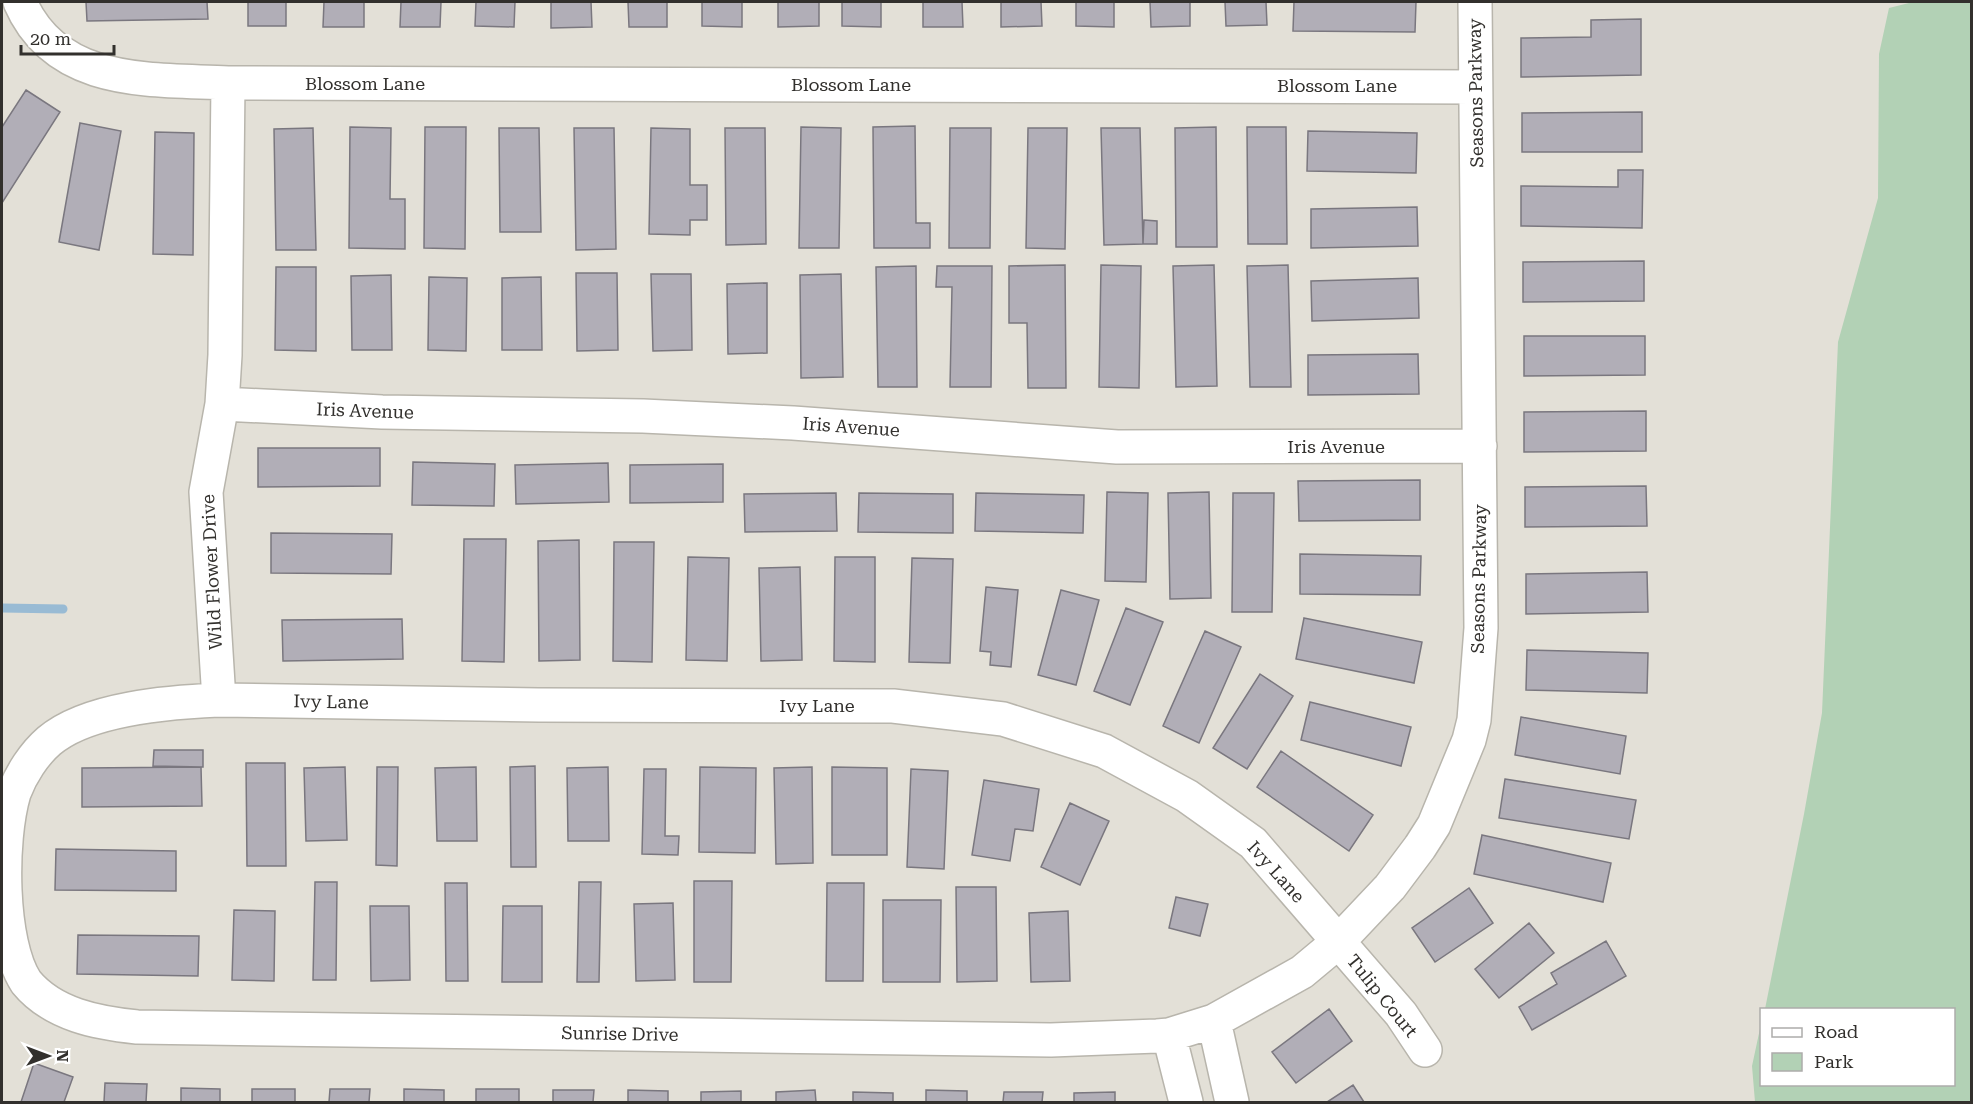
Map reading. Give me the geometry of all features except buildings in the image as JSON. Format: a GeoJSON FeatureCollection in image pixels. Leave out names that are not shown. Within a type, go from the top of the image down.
{"type":"FeatureCollection","features":[{"type":"Feature","properties":{"kind":"street"},"geometry":{"type":"LineString","coordinates":[[20,2],[39,32],[56,49],[85,67],[124,78],[228,83]]}},
{"type":"Feature","properties":{"kind":"street","name":"Seasons Parkway"},"geometry":{"type":"LineString","coordinates":[[1191,1028],[1302,972],[1338,942],[1389,887],[1420,848],[1434,825],[1469,740],[1474,720],[1481,628],[1475,2]]}},
{"type":"Feature","properties":{"kind":"street","name":"Blossom Lane"},"geometry":{"type":"LineString","coordinates":[[228,83],[1475,87]]}},
{"type":"Feature","properties":{"kind":"street","name":"Wild Flower Drive"},"geometry":{"type":"LineString","coordinates":[[219,700],[206,492],[222,404],[225,355],[228,83]]}},
{"type":"Feature","properties":{"kind":"street","name":"Iris Avenue"},"geometry":{"type":"LineString","coordinates":[[222,404],[382,412],[666,417],[793,423],[1117,447],[1480,446]]}},
{"type":"Feature","properties":{"kind":"street","name":"Ivy Lane"},"geometry":{"type":"LineString","coordinates":[[219,700],[539,705],[893,706],[1003,719],[1104,752],[1186,796],[1253,843],[1338,942]]}},
{"type":"Feature","properties":{"kind":"street","name":"Sunrise Drive"},"geometry":{"type":"LineString","coordinates":[[219,700],[174,702],[120,711],[75,725],[50,740],[29,764],[14,792],[6,822],[3,853],[3,912],[7,939],[14,962],[26,982],[42,998],[71,1014],[110,1024],[137,1027],[1051,1040],[1191,1028]]}},
{"type":"Feature","properties":{"kind":"street","name":"Tulip Court"},"geometry":{"type":"LineString","coordinates":[[1338,942],[1401,1014],[1425,1050]]}},
{"type":"Feature","properties":{"kind":"street"},"geometry":{"type":"LineString","coordinates":[[1186,1102],[1191,1028]]}},
{"type":"Feature","properties":{"kind":"street"},"geometry":{"type":"LineString","coordinates":[[1191,1028],[1232,1102]]}},
{"type":"Feature","properties":{"kind":"green space"},"geometry":{"type":"Polygon","coordinates":[[[1913,2],[1971,2],[1971,1102],[1755,1102],[1752,1066],[1760,1029],[1760,1086],[1955,1086],[1955,1008],[1765,1008],[1822,713],[1838,342],[1878,198],[1879,54],[1889,8],[1913,2]]]}},
{"type":"Feature","properties":{"kind":"waterway"},"geometry":{"type":"LineString","coordinates":[[2,608],[63,609]]}}]}
